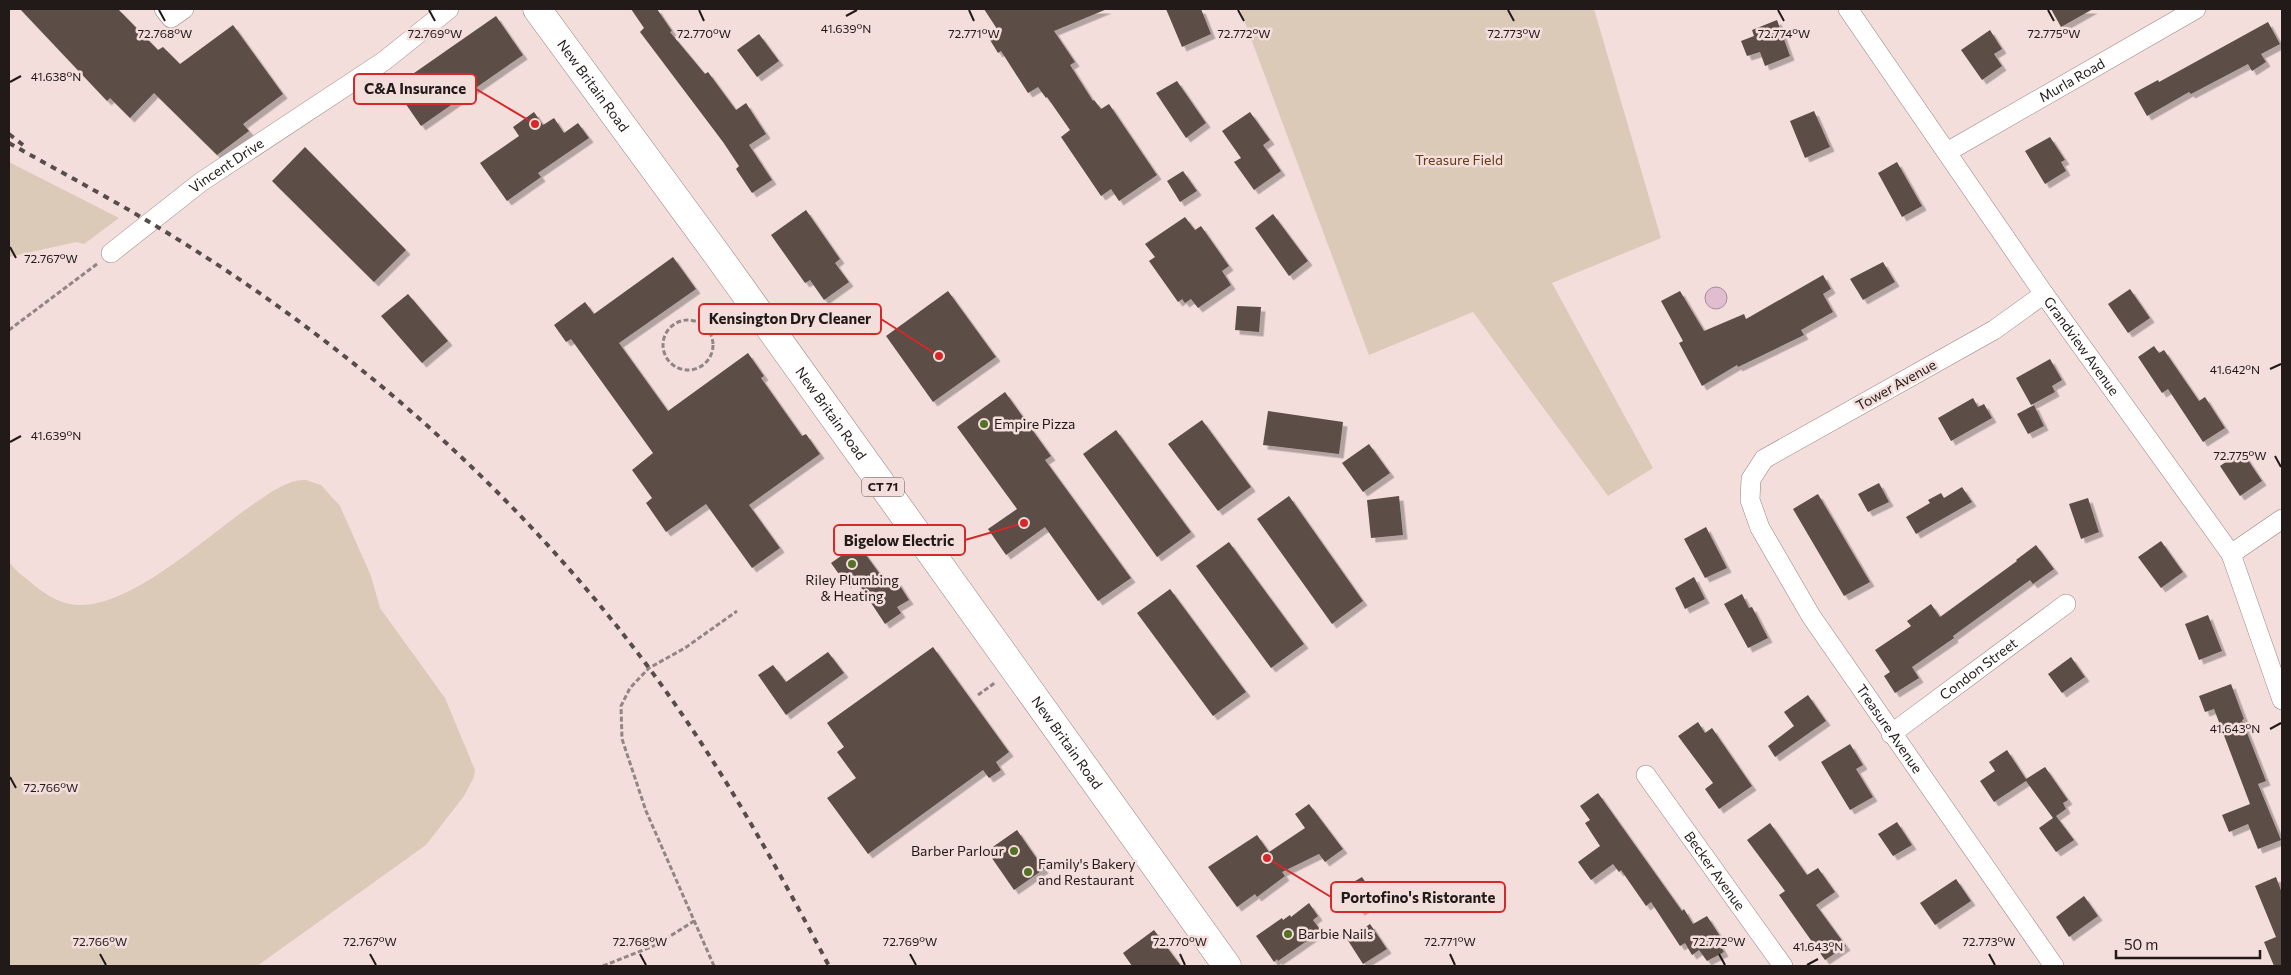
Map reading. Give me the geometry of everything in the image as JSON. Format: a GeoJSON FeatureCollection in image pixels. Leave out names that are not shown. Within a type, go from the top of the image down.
{"type":"FeatureCollection","features":[{"type":"Feature","properties":{"kind":"main road","name":"New Britain Road"},"geometry":{"type":"LineString","coordinates":[[538,9],[722,261],[1227,966]]}},
{"type":"Feature","properties":{"kind":"street","name":"Vincent Drive"},"geometry":{"type":"LineString","coordinates":[[110,253],[200,182],[384,61],[449,9]]}},
{"type":"Feature","properties":{"kind":"street","name":"Grandview Avenue"},"geometry":{"type":"LineString","coordinates":[[1848,9],[2044,294],[2231,554],[2282,700]]}},
{"type":"Feature","properties":{"kind":"street","name":"Murla Road"},"geometry":{"type":"LineString","coordinates":[[1947,152],[2196,9]]}},
{"type":"Feature","properties":{"kind":"street","name":"Tower Avenue"},"geometry":{"type":"LineString","coordinates":[[1751,479],[1764,459],[1994,330],[2044,294]]}},
{"type":"Feature","properties":{"kind":"street","name":"Treasure Avenue"},"geometry":{"type":"LineString","coordinates":[[1751,479],[1750,500],[1760,528],[1811,616],[1891,734],[2054,966]]}},
{"type":"Feature","properties":{"kind":"street"},"geometry":{"type":"LineString","coordinates":[[2231,554],[2282,520]]}},
{"type":"Feature","properties":{"kind":"street","name":"Condon Street"},"geometry":{"type":"LineString","coordinates":[[1891,734],[2066,604]]}},
{"type":"Feature","properties":{"kind":"street","name":"Becker Avenue"},"geometry":{"type":"LineString","coordinates":[[1646,775],[1783,966]]}},
{"type":"Feature","properties":{"kind":"path"},"geometry":{"type":"LineString","coordinates":[[9,330],[110,253]]}},
{"type":"Feature","properties":{"kind":"path"},"geometry":{"type":"LineString","coordinates":[[710,332],[735,314]]}},
{"type":"Feature","properties":{"kind":"path"},"geometry":{"type":"LineString","coordinates":[[686,319],[695,321],[710,332],[713,346],[712,354],[701,367],[693,370],[677,369],[665,358],[662,341],[671,326],[678,321],[686,319]]}},
{"type":"Feature","properties":{"kind":"path"},"geometry":{"type":"LineString","coordinates":[[714,966],[646,811],[622,739],[621,706],[630,688],[649,668],[685,648],[737,611]]}},
{"type":"Feature","properties":{"kind":"path"},"geometry":{"type":"LineString","coordinates":[[978,695],[996,682]]}},
{"type":"Feature","properties":{"kind":"path"},"geometry":{"type":"LineString","coordinates":[[603,966],[656,945],[694,921]]}},
{"type":"Feature","properties":{"kind":"green space","name":"Treasure Field"},"geometry":{"type":"Polygon","coordinates":[[[1240,9],[1594,9],[1661,238],[1552,283],[1653,468],[1608,496],[1473,312],[1369,355],[1240,9]]]}},
{"type":"Feature","properties":{"kind":"green space"},"geometry":{"type":"Polygon","coordinates":[[[9,162],[119,218],[84,244],[76,242],[9,257],[9,162]]]}},
{"type":"Feature","properties":{"kind":"green space"},"geometry":{"type":"Polygon","coordinates":[[[306,480],[321,485],[340,506],[371,576],[380,608],[445,698],[475,770],[474,777],[464,796],[426,845],[257,966],[9,966],[9,562],[39,589],[57,600],[78,605],[100,602],[123,594],[172,565],[274,490],[293,482],[306,480]]]}},
{"type":"Feature","properties":{"kind":"shaded area"},"geometry":{"type":"Polygon","coordinates":[[[1716,287],[1724,290],[1727,298],[1724,306],[1716,309],[1708,306],[1705,298],[1708,290],[1716,287]]]}},
{"type":"Feature","properties":{"kind":"building"},"geometry":{"type":"Polygon","coordinates":[[[20,9],[118,9],[158,50],[163,47],[180,64],[233,25],[283,94],[243,124],[249,131],[217,155],[154,93],[130,118],[110,98],[107,101],[20,9]]]}},
{"type":"Feature","properties":{"kind":"building"},"geometry":{"type":"Polygon","coordinates":[[[631,9],[657,9],[672,31],[670,32],[705,74],[708,72],[736,110],[746,103],[766,134],[749,145],[772,180],[752,193],[736,169],[739,166],[723,142],[640,32],[644,28],[631,9]]]}},
{"type":"Feature","properties":{"kind":"building"},"geometry":{"type":"Polygon","coordinates":[[[984,9],[1107,9],[1054,31],[1075,62],[1070,65],[1093,101],[1101,109],[1109,104],[1157,175],[1119,201],[1111,189],[1101,196],[1061,137],[1070,130],[1047,97],[1038,87],[1028,93],[1001,51],[998,53],[987,35],[997,29],[984,9]]]}},
{"type":"Feature","properties":{"kind":"building"},"geometry":{"type":"Polygon","coordinates":[[[1166,9],[1201,9],[1211,34],[1182,47],[1166,9]]]}},
{"type":"Feature","properties":{"kind":"building"},"geometry":{"type":"Polygon","coordinates":[[[2051,9],[2093,9],[2061,27],[2051,9]]]}},
{"type":"Feature","properties":{"kind":"building"},"geometry":{"type":"Polygon","coordinates":[[[496,16],[523,55],[421,126],[394,87],[496,16]]]}},
{"type":"Feature","properties":{"kind":"building"},"geometry":{"type":"Polygon","coordinates":[[[1777,20],[1790,56],[1765,66],[1760,52],[1747,56],[1741,41],[1754,36],[1752,30],[1777,20]]]}},
{"type":"Feature","properties":{"kind":"building"},"geometry":{"type":"Polygon","coordinates":[[[2268,22],[2280,44],[2261,54],[2266,62],[2252,71],[2248,64],[2191,94],[2189,92],[2147,116],[2134,93],[2158,80],[2159,82],[2268,22]]]}},
{"type":"Feature","properties":{"kind":"building"},"geometry":{"type":"Polygon","coordinates":[[[1990,30],[2002,49],[1994,54],[2002,66],[1982,80],[1961,50],[1990,30]]]}},
{"type":"Feature","properties":{"kind":"building"},"geometry":{"type":"Polygon","coordinates":[[[759,34],[779,61],[757,77],[737,50],[759,34]]]}},
{"type":"Feature","properties":{"kind":"building"},"geometry":{"type":"Polygon","coordinates":[[[1177,81],[1206,123],[1186,138],[1156,93],[1177,81]]]}},
{"type":"Feature","properties":{"kind":"building"},"geometry":{"type":"Polygon","coordinates":[[[1814,111],[1830,147],[1805,158],[1790,121],[1814,111]]]}},
{"type":"Feature","properties":{"kind":"building"},"geometry":{"type":"Polygon","coordinates":[[[534,112],[543,125],[554,118],[564,133],[578,123],[589,138],[538,173],[541,177],[507,201],[480,163],[519,136],[513,127],[534,112]]]}},
{"type":"Feature","properties":{"kind":"building"},"geometry":{"type":"Polygon","coordinates":[[[1250,112],[1270,140],[1263,145],[1281,171],[1254,190],[1234,162],[1241,158],[1222,131],[1250,112]]]}},
{"type":"Feature","properties":{"kind":"building"},"geometry":{"type":"Polygon","coordinates":[[[2050,137],[2065,160],[2061,162],[2066,171],[2045,184],[2025,151],[2050,137]]]}},
{"type":"Feature","properties":{"kind":"building"},"geometry":{"type":"Polygon","coordinates":[[[305,147],[406,250],[374,282],[272,181],[305,147]]]}},
{"type":"Feature","properties":{"kind":"building"},"geometry":{"type":"Polygon","coordinates":[[[1897,162],[1922,206],[1902,217],[1878,173],[1897,162]]]}},
{"type":"Feature","properties":{"kind":"building"},"geometry":{"type":"Polygon","coordinates":[[[1183,171],[1197,191],[1180,202],[1167,181],[1183,171]]]}},
{"type":"Feature","properties":{"kind":"building"},"geometry":{"type":"Polygon","coordinates":[[[806,210],[840,259],[835,263],[849,282],[824,300],[810,280],[805,283],[771,235],[806,210]]]}},
{"type":"Feature","properties":{"kind":"building"},"geometry":{"type":"Polygon","coordinates":[[[1273,214],[1308,261],[1289,276],[1255,228],[1273,214]]]}},
{"type":"Feature","properties":{"kind":"building"},"geometry":{"type":"Polygon","coordinates":[[[1185,217],[1195,230],[1201,226],[1229,266],[1222,271],[1231,285],[1198,308],[1191,299],[1185,303],[1182,299],[1178,302],[1149,261],[1155,257],[1145,244],[1185,217]]]}},
{"type":"Feature","properties":{"kind":"building"},"geometry":{"type":"Polygon","coordinates":[[[673,257],[696,289],[619,343],[668,411],[748,353],[764,376],[761,378],[802,436],[806,434],[820,454],[749,505],[780,548],[752,568],[706,504],[666,532],[646,503],[652,498],[632,470],[653,453],[571,339],[566,342],[554,325],[585,302],[594,314],[673,257]]]}},
{"type":"Feature","properties":{"kind":"building"},"geometry":{"type":"Polygon","coordinates":[[[1883,262],[1895,282],[1863,300],[1850,279],[1883,262]]]}},
{"type":"Feature","properties":{"kind":"building"},"geometry":{"type":"Polygon","coordinates":[[[1823,275],[1831,289],[1823,294],[1833,312],[1801,330],[1804,335],[1738,367],[1737,365],[1702,386],[1679,343],[1683,341],[1661,301],[1680,291],[1704,331],[1744,314],[1746,319],[1823,275]]]}},
{"type":"Feature","properties":{"kind":"building"},"geometry":{"type":"Polygon","coordinates":[[[2130,289],[2150,318],[2128,333],[2108,304],[2130,289]]]}},
{"type":"Feature","properties":{"kind":"building"},"geometry":{"type":"Polygon","coordinates":[[[948,291],[996,357],[933,402],[886,336],[948,291]]]}},
{"type":"Feature","properties":{"kind":"building"},"geometry":{"type":"Polygon","coordinates":[[[408,294],[448,341],[422,363],[381,316],[408,294]]]}},
{"type":"Feature","properties":{"kind":"building"},"geometry":{"type":"Polygon","coordinates":[[[1237,306],[1261,307],[1259,332],[1235,330],[1237,306]]]}},
{"type":"Feature","properties":{"kind":"building"},"geometry":{"type":"Polygon","coordinates":[[[2154,346],[2159,353],[2164,350],[2199,401],[2205,397],[2225,428],[2203,442],[2168,389],[2162,393],[2138,357],[2154,346]]]}},
{"type":"Feature","properties":{"kind":"building"},"geometry":{"type":"Polygon","coordinates":[[[2050,359],[2062,380],[2052,386],[2055,392],[2031,405],[2016,378],[2050,359]]]}},
{"type":"Feature","properties":{"kind":"building"},"geometry":{"type":"Polygon","coordinates":[[[1005,392],[1051,456],[1045,460],[1131,578],[1098,601],[1045,527],[1006,555],[988,529],[1017,509],[957,427],[1005,392]]]}},
{"type":"Feature","properties":{"kind":"building"},"geometry":{"type":"Polygon","coordinates":[[[1973,398],[1978,407],[1984,404],[1992,418],[1951,441],[1938,418],[1973,398]]]}},
{"type":"Feature","properties":{"kind":"building"},"geometry":{"type":"Polygon","coordinates":[[[2034,405],[2044,426],[2028,434],[2017,414],[2034,405]]]}},
{"type":"Feature","properties":{"kind":"building"},"geometry":{"type":"Polygon","coordinates":[[[1268,411],[1343,422],[1339,454],[1263,445],[1268,411]]]}},
{"type":"Feature","properties":{"kind":"building"},"geometry":{"type":"Polygon","coordinates":[[[1202,420],[1251,487],[1218,511],[1168,444],[1202,420]]]}},
{"type":"Feature","properties":{"kind":"building"},"geometry":{"type":"Polygon","coordinates":[[[1116,430],[1191,532],[1157,557],[1083,454],[1116,430]]]}},
{"type":"Feature","properties":{"kind":"building"},"geometry":{"type":"Polygon","coordinates":[[[1369,444],[1390,473],[1363,492],[1342,463],[1369,444]]]}},
{"type":"Feature","properties":{"kind":"building"},"geometry":{"type":"Polygon","coordinates":[[[2242,451],[2262,481],[2240,496],[2220,466],[2242,451]]]}},
{"type":"Feature","properties":{"kind":"building"},"geometry":{"type":"Polygon","coordinates":[[[1879,483],[1889,502],[1868,512],[1858,494],[1879,483]]]}},
{"type":"Feature","properties":{"kind":"building"},"geometry":{"type":"Polygon","coordinates":[[[1962,487],[1972,502],[1916,534],[1906,517],[1930,503],[1928,500],[1941,493],[1944,498],[1962,487]]]}},
{"type":"Feature","properties":{"kind":"building"},"geometry":{"type":"Polygon","coordinates":[[[1818,494],[1870,582],[1844,596],[1793,509],[1818,494]]]}},
{"type":"Feature","properties":{"kind":"building"},"geometry":{"type":"Polygon","coordinates":[[[1289,496],[1363,601],[1332,624],[1257,519],[1289,496]]]}},
{"type":"Feature","properties":{"kind":"building"},"geometry":{"type":"Polygon","coordinates":[[[1399,496],[1403,535],[1371,538],[1367,500],[1399,496]]]}},
{"type":"Feature","properties":{"kind":"building"},"geometry":{"type":"Polygon","coordinates":[[[2088,498],[2099,532],[2081,539],[2069,504],[2088,498]]]}},
{"type":"Feature","properties":{"kind":"building"},"geometry":{"type":"Polygon","coordinates":[[[1706,527],[1727,568],[1705,578],[1684,539],[1706,527]]]}},
{"type":"Feature","properties":{"kind":"building"},"geometry":{"type":"Polygon","coordinates":[[[2161,541],[2183,572],[2161,588],[2138,557],[2161,541]]]}},
{"type":"Feature","properties":{"kind":"building"},"geometry":{"type":"Polygon","coordinates":[[[1229,542],[1304,644],[1271,668],[1196,566],[1229,542]]]}},
{"type":"Feature","properties":{"kind":"building"},"geometry":{"type":"Polygon","coordinates":[[[858,544],[885,581],[897,581],[909,600],[897,607],[901,613],[885,624],[854,577],[846,584],[831,563],[858,544]]]}},
{"type":"Feature","properties":{"kind":"building"},"geometry":{"type":"Polygon","coordinates":[[[2036,545],[2054,569],[2033,584],[2030,580],[1953,636],[1954,638],[1912,667],[1919,678],[1895,693],[1884,676],[1890,672],[1875,650],[1911,626],[1907,621],[1931,604],[1940,617],[2036,545]]]}},
{"type":"Feature","properties":{"kind":"building"},"geometry":{"type":"Polygon","coordinates":[[[1694,577],[1705,599],[1685,609],[1675,588],[1694,577]]]}},
{"type":"Feature","properties":{"kind":"building"},"geometry":{"type":"Polygon","coordinates":[[[1170,589],[1246,692],[1213,716],[1137,613],[1170,589]]]}},
{"type":"Feature","properties":{"kind":"building"},"geometry":{"type":"Polygon","coordinates":[[[1742,594],[1749,608],[1752,607],[1768,638],[1748,648],[1724,604],[1742,594]]]}},
{"type":"Feature","properties":{"kind":"building"},"geometry":{"type":"Polygon","coordinates":[[[2208,615],[2222,651],[2199,660],[2185,624],[2208,615]]]}},
{"type":"Feature","properties":{"kind":"building"},"geometry":{"type":"Polygon","coordinates":[[[933,647],[1009,752],[996,762],[1001,770],[989,778],[983,770],[868,854],[827,798],[856,778],[837,752],[844,747],[827,723],[933,647]]]}},
{"type":"Feature","properties":{"kind":"building"},"geometry":{"type":"Polygon","coordinates":[[[828,652],[844,673],[786,715],[758,675],[773,665],[786,682],[828,652]]]}},
{"type":"Feature","properties":{"kind":"building"},"geometry":{"type":"Polygon","coordinates":[[[2071,657],[2085,677],[2062,693],[2048,674],[2071,657]]]}},
{"type":"Feature","properties":{"kind":"building"},"geometry":{"type":"Polygon","coordinates":[[[2231,684],[2244,719],[2242,720],[2266,781],[2258,784],[2281,840],[2258,849],[2248,824],[2229,832],[2222,815],[2250,804],[2214,709],[2205,712],[2199,696],[2231,684]]]}},
{"type":"Feature","properties":{"kind":"building"},"geometry":{"type":"Polygon","coordinates":[[[1808,695],[1826,721],[1775,757],[1768,746],[1794,726],[1784,712],[1808,695]]]}},
{"type":"Feature","properties":{"kind":"building"},"geometry":{"type":"Polygon","coordinates":[[[1698,722],[1705,733],[1712,728],[1752,786],[1719,809],[1705,789],[1713,783],[1678,736],[1698,722]]]}},
{"type":"Feature","properties":{"kind":"building"},"geometry":{"type":"Polygon","coordinates":[[[1850,744],[1863,765],[1856,769],[1873,797],[1850,810],[1821,762],[1850,744]]]}},
{"type":"Feature","properties":{"kind":"building"},"geometry":{"type":"Polygon","coordinates":[[[2007,750],[2026,779],[2045,767],[2068,800],[2063,803],[2066,809],[2056,816],[2074,840],[2056,852],[2039,828],[2053,818],[2026,781],[1994,802],[1980,781],[1995,771],[1989,762],[2007,750]]]}},
{"type":"Feature","properties":{"kind":"building"},"geometry":{"type":"Polygon","coordinates":[[[1598,793],[1682,911],[1684,909],[1693,924],[1707,916],[1720,936],[1716,938],[1724,952],[1707,961],[1699,950],[1692,955],[1685,943],[1680,946],[1651,902],[1646,906],[1621,870],[1619,872],[1613,864],[1591,880],[1578,862],[1600,846],[1585,823],[1590,820],[1580,806],[1598,793]]]}},
{"type":"Feature","properties":{"kind":"building"},"geometry":{"type":"Polygon","coordinates":[[[1309,804],[1343,849],[1325,862],[1319,854],[1282,872],[1285,876],[1257,897],[1255,894],[1237,907],[1208,867],[1257,835],[1269,852],[1305,828],[1295,814],[1309,804]]]}},
{"type":"Feature","properties":{"kind":"building"},"geometry":{"type":"Polygon","coordinates":[[[1897,822],[1912,845],[1893,856],[1878,834],[1897,822]]]}},
{"type":"Feature","properties":{"kind":"building"},"geometry":{"type":"Polygon","coordinates":[[[1770,823],[1807,875],[1818,868],[1835,892],[1816,905],[1846,946],[1825,960],[1779,895],[1785,891],[1747,840],[1770,823]]]}},
{"type":"Feature","properties":{"kind":"building"},"geometry":{"type":"Polygon","coordinates":[[[1017,830],[1044,869],[1014,890],[987,851],[1017,830]]]}},
{"type":"Feature","properties":{"kind":"building"},"geometry":{"type":"Polygon","coordinates":[[[1362,877],[1378,901],[1360,911],[1345,887],[1362,877]]]}},
{"type":"Feature","properties":{"kind":"building"},"geometry":{"type":"Polygon","coordinates":[[[2276,877],[2282,893],[2282,966],[2274,966],[2264,942],[2276,937],[2255,886],[2276,877]]]}},
{"type":"Feature","properties":{"kind":"building"},"geometry":{"type":"Polygon","coordinates":[[[1956,879],[1971,901],[1935,925],[1920,903],[1956,879]]]}},
{"type":"Feature","properties":{"kind":"building"},"geometry":{"type":"Polygon","coordinates":[[[2084,896],[2098,916],[2069,937],[2056,917],[2084,896]]]}},
{"type":"Feature","properties":{"kind":"building","name":"Barbie Nails"},"geometry":{"type":"Polygon","coordinates":[[[1309,903],[1318,916],[1313,920],[1321,931],[1274,962],[1256,936],[1282,918],[1283,920],[1290,915],[1291,917],[1309,903]]]}},
{"type":"Feature","properties":{"kind":"building"},"geometry":{"type":"Polygon","coordinates":[[[1370,924],[1387,949],[1363,964],[1347,939],[1370,924]]]}},
{"type":"Feature","properties":{"kind":"building"},"geometry":{"type":"Polygon","coordinates":[[[1154,930],[1181,966],[1132,966],[1123,953],[1154,930]]]}},
{"type":"Feature","properties":{"kind":"railway"},"geometry":{"type":"LineString","coordinates":[[9,134],[23,145]]}},
{"type":"Feature","properties":{"kind":"railway"},"geometry":{"type":"LineString","coordinates":[[9,143],[174,237],[245,283],[313,332],[379,384],[442,439],[503,498],[560,559],[614,623],[688,723],[752,825],[829,966]]}},
{"type":"Feature","properties":{"kind":"place","name":"C&A Insurance"},"geometry":{"type":"Point","coordinates":[535,124]}},
{"type":"Feature","properties":{"kind":"place","name":"Kensington Dry Cleaner"},"geometry":{"type":"Point","coordinates":[939,356]}},
{"type":"Feature","properties":{"kind":"place","name":"Empire Pizza"},"geometry":{"type":"Point","coordinates":[984,424]}},
{"type":"Feature","properties":{"kind":"place","name":"Bigelow Electric"},"geometry":{"type":"Point","coordinates":[1024,523]}},
{"type":"Feature","properties":{"kind":"place","name":"Riley Plumbing & Heating"},"geometry":{"type":"Point","coordinates":[852,564]}},
{"type":"Feature","properties":{"kind":"place","name":"Barber Parlour"},"geometry":{"type":"Point","coordinates":[1014,851]}},
{"type":"Feature","properties":{"kind":"place","name":"Portofino's Ristorante"},"geometry":{"type":"Point","coordinates":[1267,858]}},
{"type":"Feature","properties":{"kind":"place","name":"Family's Bakery and Restaurant"},"geometry":{"type":"Point","coordinates":[1028,872]}},
{"type":"Feature","properties":{"kind":"place","name":"Barbie Nails"},"geometry":{"type":"Point","coordinates":[1288,934]}}]}
